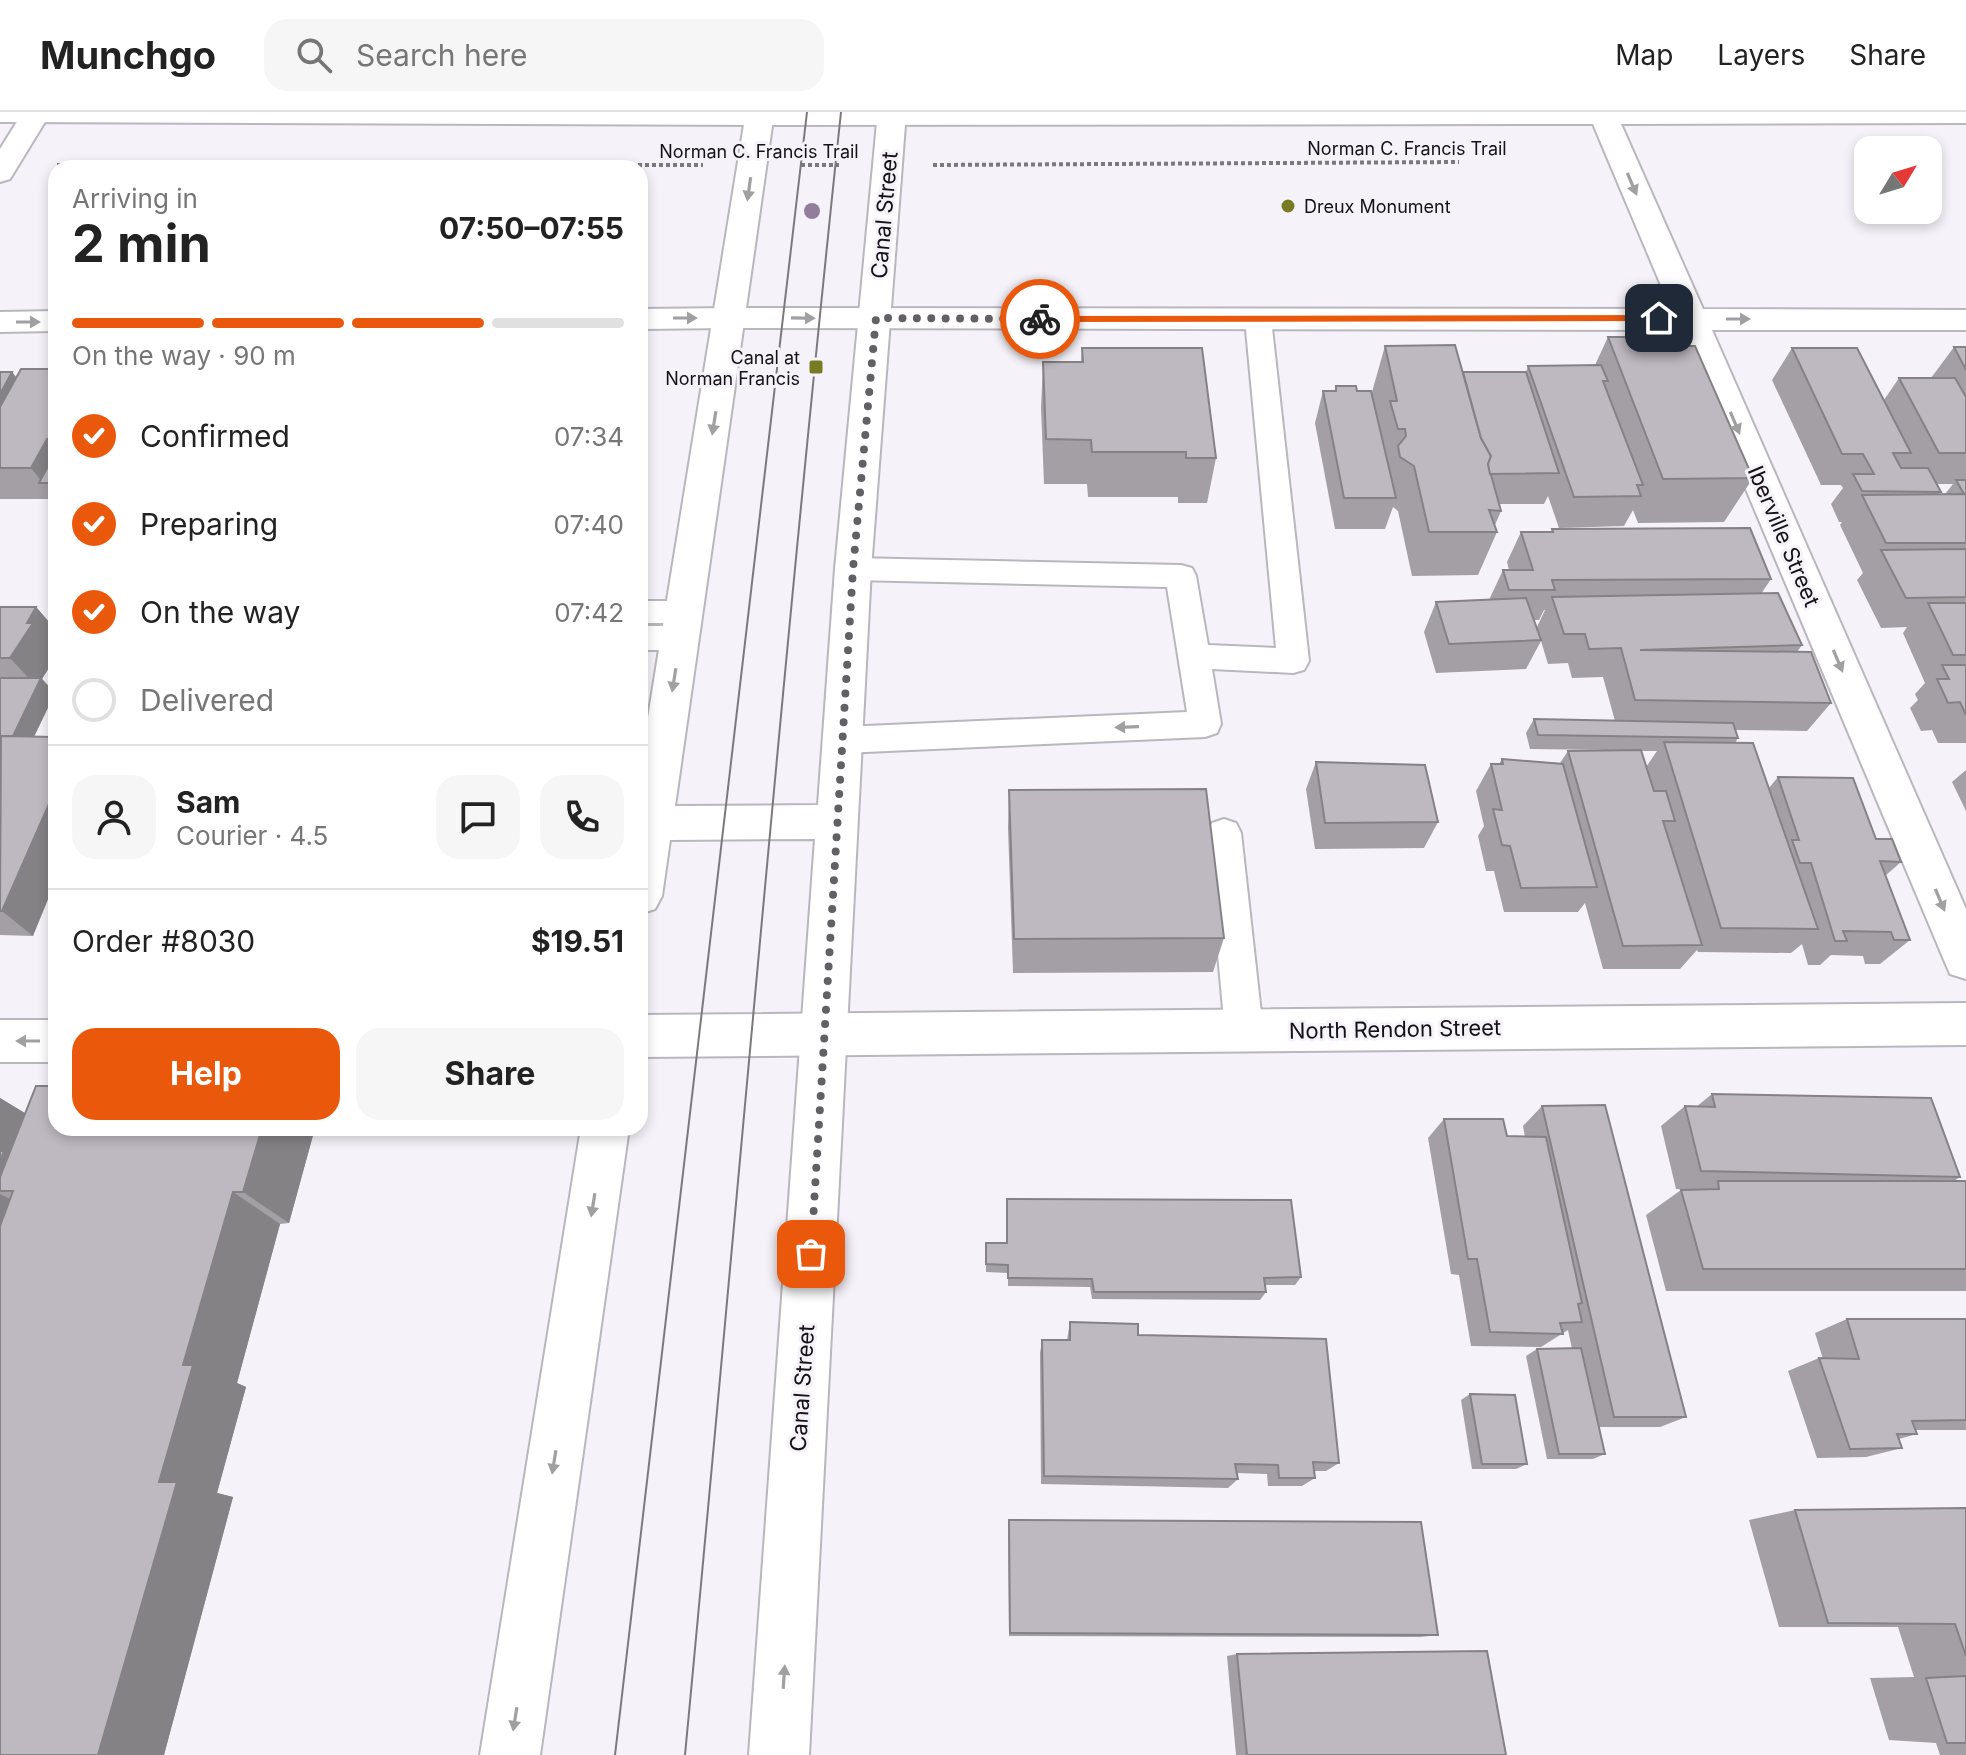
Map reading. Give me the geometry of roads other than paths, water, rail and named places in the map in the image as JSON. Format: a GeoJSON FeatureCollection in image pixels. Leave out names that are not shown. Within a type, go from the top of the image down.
{"type":"FeatureCollection","features":[{"type":"Feature","properties":{"kind":"street"},"geometry":{"type":"LineString","coordinates":[[0,173],[36,113]]}},
{"type":"Feature","properties":{"kind":"street"},"geometry":{"type":"LineString","coordinates":[[0,114],[1966,115]]}},
{"type":"Feature","properties":{"kind":"street"},"geometry":{"type":"LineString","coordinates":[[648,843],[760,114]]}},
{"type":"Feature","properties":{"kind":"street","name":"Canal Street"},"geometry":{"type":"LineString","coordinates":[[779,1755],[853,569],[892,115]]}},
{"type":"Feature","properties":{"kind":"street","name":"Iberville Street"},"geometry":{"type":"LineString","coordinates":[[1603,115],[1966,960]]}},
{"type":"Feature","properties":{"kind":"street"},"geometry":{"type":"LineString","coordinates":[[648,319],[1966,320]]}},
{"type":"Feature","properties":{"kind":"street"},"geometry":{"type":"LineString","coordinates":[[0,322],[48,321]]}},
{"type":"Feature","properties":{"kind":"street"},"geometry":{"type":"LineString","coordinates":[[651,823],[838,822]]}},
{"type":"Feature","properties":{"kind":"street","name":"North Rendon Street"},"geometry":{"type":"LineString","coordinates":[[648,1036],[1966,1024]]}},
{"type":"Feature","properties":{"kind":"street"},"geometry":{"type":"LineString","coordinates":[[0,1041],[48,1041]]}},
{"type":"Feature","properties":{"kind":"street"},"geometry":{"type":"LineString","coordinates":[[510,1755],[604,1136]]}},
{"type":"Feature","properties":{"kind":"lane"},"geometry":{"type":"LineString","coordinates":[[1194,656],[1293,661],[1258,319]]}},
{"type":"Feature","properties":{"kind":"lane"},"geometry":{"type":"LineString","coordinates":[[843,740],[1205,724],[1181,576],[853,569]]}},
{"type":"Feature","properties":{"kind":"lane"},"geometry":{"type":"LineString","coordinates":[[648,614],[683,625]]}},
{"type":"Feature","properties":{"kind":"lane"},"geometry":{"type":"LineString","coordinates":[[648,636],[683,625]]}},
{"type":"Feature","properties":{"kind":"lane"},"geometry":{"type":"LineString","coordinates":[[1224,833],[1244,1031]]}},
{"type":"Feature","properties":{"kind":"tram line"},"geometry":{"type":"LineString","coordinates":[[615,1755],[807,112]]}},
{"type":"Feature","properties":{"kind":"tram line"},"geometry":{"type":"LineString","coordinates":[[685,1755],[780,728],[841,112]]}},
{"type":"Feature","properties":{"kind":"place","name":"Dreux Monument"},"geometry":{"type":"Point","coordinates":[1288,206]}},
{"type":"Feature","properties":{"kind":"place","name":"Canal at Norman Francis"},"geometry":{"type":"Point","coordinates":[816,367]}}]}
